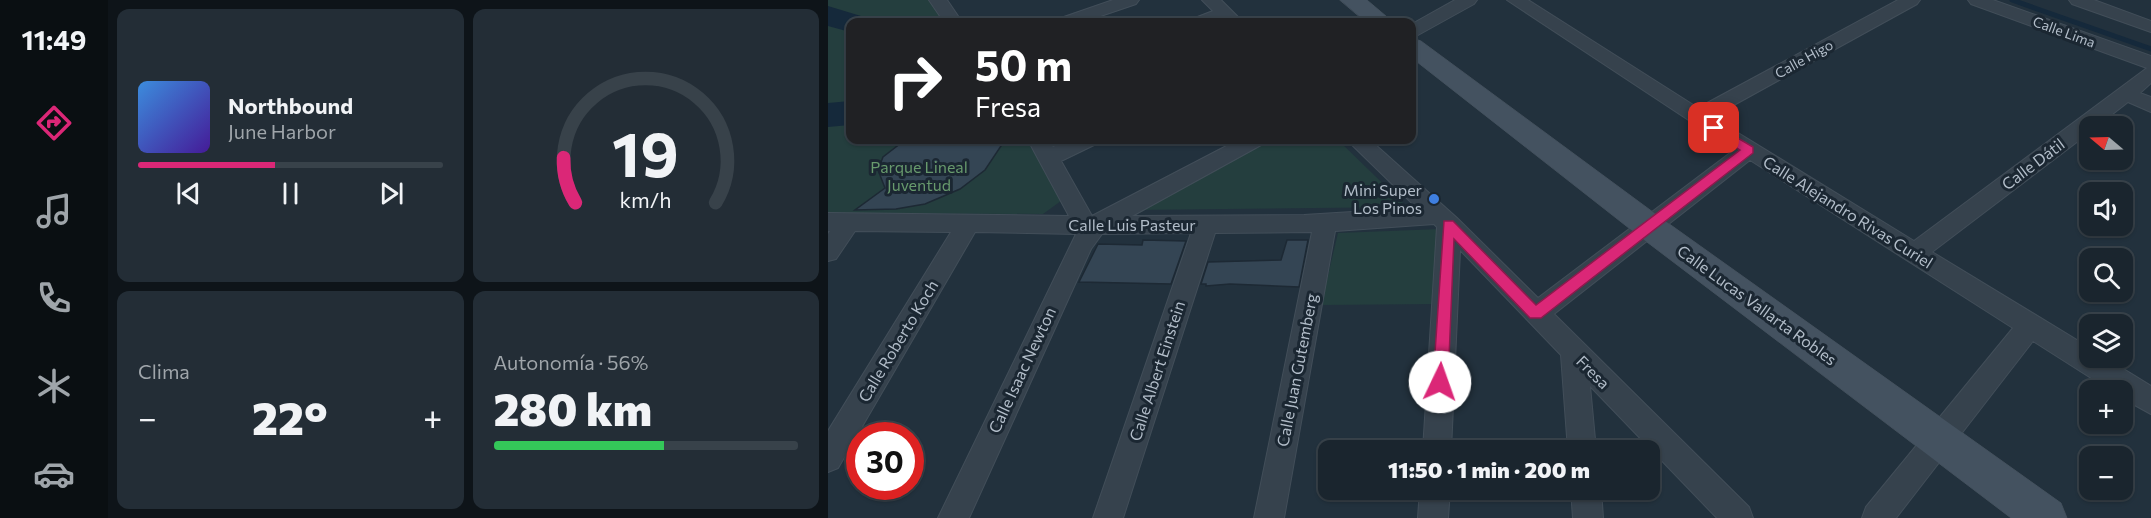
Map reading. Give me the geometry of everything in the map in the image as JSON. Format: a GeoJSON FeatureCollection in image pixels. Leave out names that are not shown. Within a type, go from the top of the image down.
{"type":"FeatureCollection","features":[{"type":"Feature","properties":{"kind":"street"},"geometry":{"type":"LineString","coordinates":[[938,0],[950,18]]}},
{"type":"Feature","properties":{"kind":"street"},"geometry":{"type":"LineString","coordinates":[[1078,18],[1130,0]]}},
{"type":"Feature","properties":{"kind":"street"},"geometry":{"type":"LineString","coordinates":[[1210,0],[1229,18]]}},
{"type":"Feature","properties":{"kind":"street"},"geometry":{"type":"LineString","coordinates":[[1352,0],[1376,18]]}},
{"type":"Feature","properties":{"kind":"street"},"geometry":{"type":"LineString","coordinates":[[1416,29],[1468,0]]}},
{"type":"Feature","properties":{"kind":"street","name":"Calle Alejandro Rivas Curiel"},"geometry":{"type":"LineString","coordinates":[[1516,0],[1748,150],[2151,401]]}},
{"type":"Feature","properties":{"kind":"street","name":"Calle Higo"},"geometry":{"type":"LineString","coordinates":[[1697,117],[1911,0]]}},
{"type":"Feature","properties":{"kind":"street","name":"Calle Lima"},"geometry":{"type":"LineString","coordinates":[[1977,0],[2151,63]]}},
{"type":"Feature","properties":{"kind":"street"},"geometry":{"type":"LineString","coordinates":[[2078,0],[2151,27]]}},
{"type":"Feature","properties":{"kind":"street","name":"Calle Lucas Vallarta Robles"},"geometry":{"type":"LineString","coordinates":[[1416,49],[1650,227],[2046,518]]}},
{"type":"Feature","properties":{"kind":"street","name":"Calle Dátil"},"geometry":{"type":"LineString","coordinates":[[1914,253],[2151,73]]}},
{"type":"Feature","properties":{"kind":"street"},"geometry":{"type":"LineString","coordinates":[[2126,94],[2151,105]]}},
{"type":"Feature","properties":{"kind":"street"},"geometry":{"type":"LineString","coordinates":[[1067,144],[1043,149],[1091,225],[1246,144]]}},
{"type":"Feature","properties":{"kind":"street","name":"Fresa"},"geometry":{"type":"LineString","coordinates":[[1361,144],[1442,220],[1738,518]]}},
{"type":"Feature","properties":{"kind":"street"},"geometry":{"type":"LineString","coordinates":[[1535,314],[1748,150]]}},
{"type":"Feature","properties":{"kind":"street"},"geometry":{"type":"LineString","coordinates":[[1437,440],[1442,220]]}},
{"type":"Feature","properties":{"kind":"street","name":"Calle Luis Pasteur"},"geometry":{"type":"LineString","coordinates":[[839,222],[1091,225],[1442,220]]}},
{"type":"Feature","properties":{"kind":"street"},"geometry":{"type":"LineString","coordinates":[[828,252],[839,222]]}},
{"type":"Feature","properties":{"kind":"street","name":"Calle Juan Gutemberg"},"geometry":{"type":"LineString","coordinates":[[1269,518],[1324,223]]}},
{"type":"Feature","properties":{"kind":"street","name":"Calle Roberto Koch"},"geometry":{"type":"LineString","coordinates":[[828,458],[968,224]]}},
{"type":"Feature","properties":{"kind":"street","name":"Calle Albert Einstein"},"geometry":{"type":"LineString","coordinates":[[1108,518],[1206,224]]}},
{"type":"Feature","properties":{"kind":"street","name":"Calle Isaac Newton"},"geometry":{"type":"LineString","coordinates":[[954,518],[1091,225]]}},
{"type":"Feature","properties":{"kind":"street"},"geometry":{"type":"LineString","coordinates":[[1877,518],[2030,326]]}},
{"type":"Feature","properties":{"kind":"street"},"geometry":{"type":"LineString","coordinates":[[1574,353],[1581,440]]}},
{"type":"Feature","properties":{"kind":"street"},"geometry":{"type":"LineString","coordinates":[[1433,518],[1434,500]]}},
{"type":"Feature","properties":{"kind":"street"},"geometry":{"type":"LineString","coordinates":[[1587,500],[1588,518]]}},
{"type":"Feature","properties":{"kind":"green space","name":"Parque Lineal Juventud"},"geometry":{"type":"Polygon","coordinates":[[[828,0],[932,0],[944,18],[846,18],[846,144],[1029,144],[1062,194],[1061,201],[1043,214],[828,213],[828,0]]]}},
{"type":"Feature","properties":{"kind":"green space"},"geometry":{"type":"Polygon","coordinates":[[[1256,144],[1342,144],[1407,207],[1130,210],[1256,144]]]}},
{"type":"Feature","properties":{"kind":"green space"},"geometry":{"type":"Polygon","coordinates":[[[1441,229],[1437,304],[1321,305],[1338,233],[1441,229]]]}},
{"type":"Feature","properties":{"kind":"building"},"geometry":{"type":"Polygon","coordinates":[[[900,144],[1002,144],[985,170],[960,189],[925,204],[896,209],[855,210],[885,188],[878,170],[883,157],[900,144]]]}},
{"type":"Feature","properties":{"kind":"building"},"geometry":{"type":"Polygon","coordinates":[[[1143,240],[1186,241],[1171,284],[1079,282],[1098,244],[1142,245],[1143,240]]]}},
{"type":"Feature","properties":{"kind":"building"},"geometry":{"type":"Polygon","coordinates":[[[1287,240],[1308,240],[1299,287],[1230,284],[1206,286],[1206,284],[1201,284],[1208,262],[1281,260],[1287,240]]]}},
{"type":"Feature","properties":{"kind":"waterway"},"geometry":{"type":"LineString","coordinates":[[2012,0],[2151,49]]}},
{"type":"Feature","properties":{"kind":"waterway"},"geometry":{"type":"LineString","coordinates":[[828,15],[846,22]]}},
{"type":"Feature","properties":{"kind":"waterway"},"geometry":{"type":"LineString","coordinates":[[828,115],[846,113]]}},
{"type":"Feature","properties":{"kind":"place","name":"Mini Super Los Pinos"},"geometry":{"type":"Point","coordinates":[1434,199]}},
{"type":"Feature","properties":{"kind":"route"},"geometry":{"type":"LineString","coordinates":[[1440,382],[1449,224],[1535,314],[1748,150],[1714,128]]}}]}
